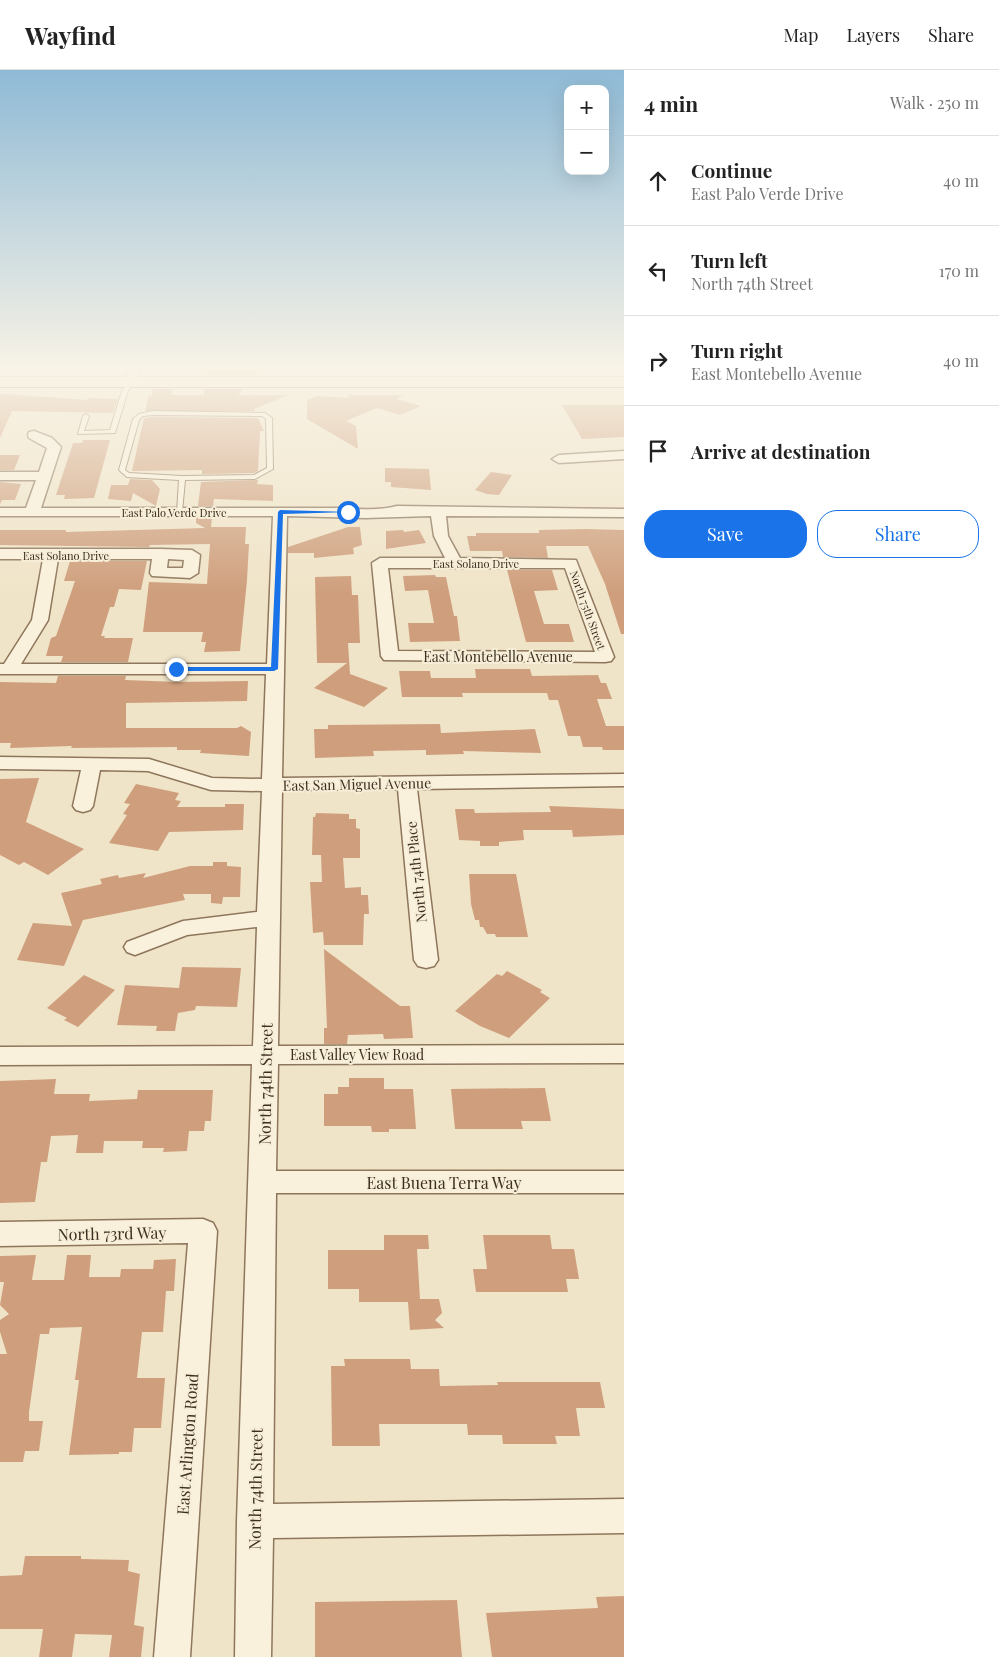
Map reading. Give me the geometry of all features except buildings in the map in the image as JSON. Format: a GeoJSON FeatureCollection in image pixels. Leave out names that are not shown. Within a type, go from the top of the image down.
{"type":"FeatureCollection","features":[{"type":"Feature","properties":{"kind":"street"},"geometry":{"type":"LineString","coordinates":[[32,512],[54,447],[51,444]]}},
{"type":"Feature","properties":{"kind":"street"},"geometry":{"type":"LineString","coordinates":[[559,459],[624,455]]}},
{"type":"Feature","properties":{"kind":"street"},"geometry":{"type":"LineString","coordinates":[[0,476],[45,476]]}},
{"type":"Feature","properties":{"kind":"street","name":"East Palo Verde Drive"},"geometry":{"type":"LineString","coordinates":[[0,512],[624,513]]}},
{"type":"Feature","properties":{"kind":"street","name":"North 74th Street"},"geometry":{"type":"LineString","coordinates":[[253,1657],[254,1520],[264,1182],[268,918],[280,512]]}},
{"type":"Feature","properties":{"kind":"street"},"geometry":{"type":"LineString","coordinates":[[438,512],[440,536],[455,563]]}},
{"type":"Feature","properties":{"kind":"street","name":"East Solano Drive"},"geometry":{"type":"LineString","coordinates":[[0,554],[162,554]]}},
{"type":"Feature","properties":{"kind":"street"},"geometry":{"type":"LineString","coordinates":[[4,669],[40,620],[46,570],[52,555]]}},
{"type":"Feature","properties":{"kind":"street","name":"East Solano Drive"},"geometry":{"type":"LineString","coordinates":[[390,656],[380,563],[571,563]]}},
{"type":"Feature","properties":{"kind":"street","name":"North 75th Street"},"geometry":{"type":"LineString","coordinates":[[571,563],[605,657]]}},
{"type":"Feature","properties":{"kind":"street","name":"East Montebello Avenue"},"geometry":{"type":"LineString","coordinates":[[390,656],[605,657]]}},
{"type":"Feature","properties":{"kind":"street"},"geometry":{"type":"LineString","coordinates":[[4,669],[274,669]]}},
{"type":"Feature","properties":{"kind":"street","name":"East San Miguel Avenue"},"geometry":{"type":"LineString","coordinates":[[0,763],[149,765],[211,784],[407,784],[624,780]]}},
{"type":"Feature","properties":{"kind":"street"},"geometry":{"type":"LineString","coordinates":[[83,806],[92,764]]}},
{"type":"Feature","properties":{"kind":"street","name":"North 74th Place"},"geometry":{"type":"LineString","coordinates":[[407,784],[426,960]]}},
{"type":"Feature","properties":{"kind":"street"},"geometry":{"type":"LineString","coordinates":[[135,947],[183,928],[268,918]]}},
{"type":"Feature","properties":{"kind":"street","name":"East Valley View Road"},"geometry":{"type":"LineString","coordinates":[[0,1056],[624,1054]]}},
{"type":"Feature","properties":{"kind":"street","name":"East Buena Terra Way"},"geometry":{"type":"LineString","coordinates":[[264,1182],[624,1182]]}},
{"type":"Feature","properties":{"kind":"street","name":"North 73rd Way"},"geometry":{"type":"LineString","coordinates":[[11,1234],[203,1231]]}},
{"type":"Feature","properties":{"kind":"street","name":"East Arlington Road"},"geometry":{"type":"LineString","coordinates":[[172,1657],[203,1231]]}},
{"type":"Feature","properties":{"kind":"street"},"geometry":{"type":"LineString","coordinates":[[254,1520],[624,1516]]}},
{"type":"Feature","properties":{"kind":"lane"},"geometry":{"type":"LineString","coordinates":[[129,444],[122,470],[127,475],[136,477],[182,478],[255,477],[263,474],[270,469],[270,444]]}},
{"type":"Feature","properties":{"kind":"lane"},"geometry":{"type":"LineString","coordinates":[[179,512],[182,478]]}},
{"type":"Feature","properties":{"kind":"route"},"geometry":{"type":"LineString","coordinates":[[176,669],[274,669],[280,512],[348,512]]}}]}
